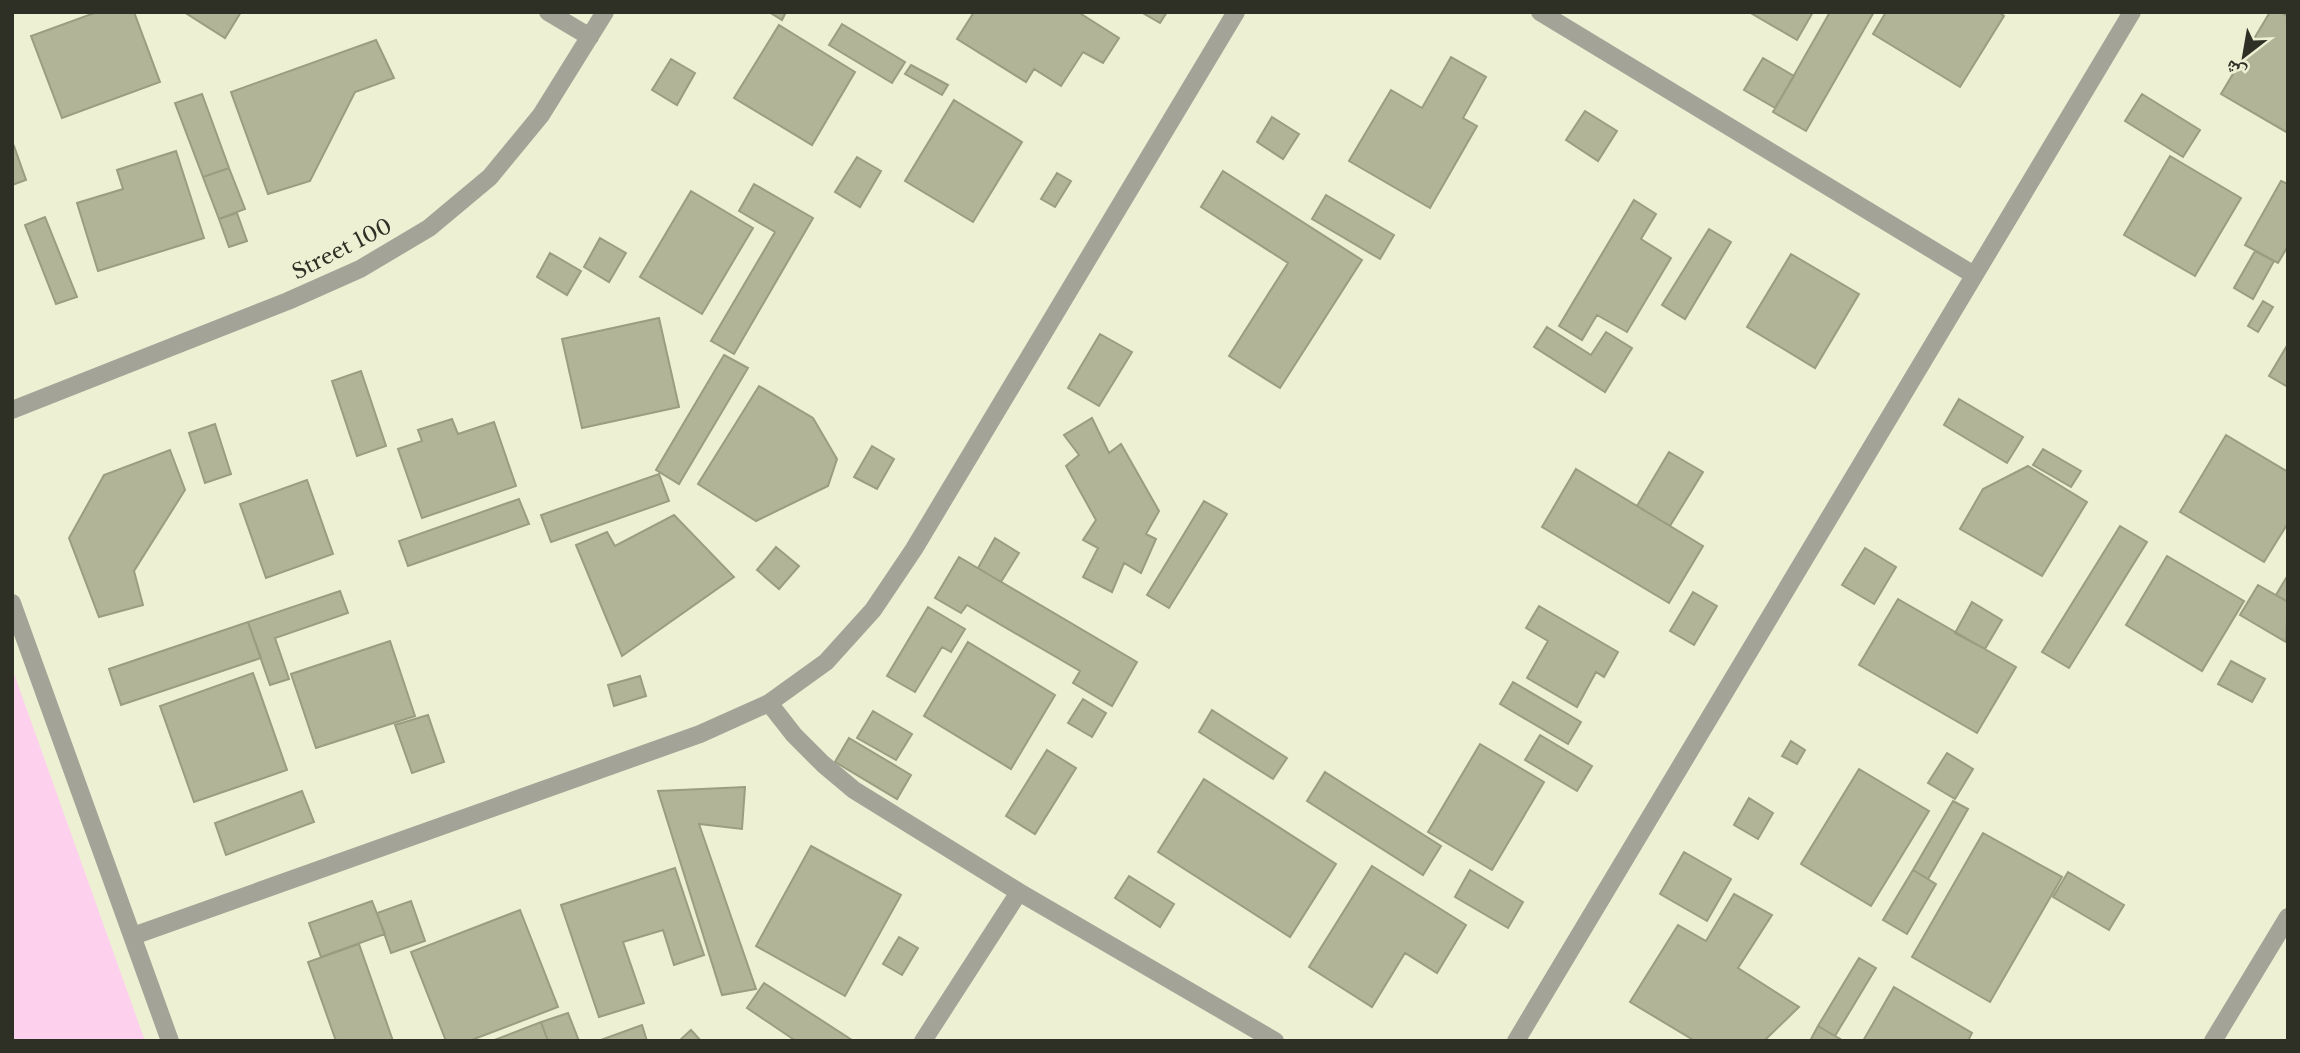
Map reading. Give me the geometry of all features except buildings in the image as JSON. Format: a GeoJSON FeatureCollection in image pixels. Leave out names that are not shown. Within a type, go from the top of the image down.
{"type":"FeatureCollection","features":[{"type":"Feature","properties":{"kind":"street"},"geometry":{"type":"LineString","coordinates":[[548,12],[590,37]]}},
{"type":"Feature","properties":{"kind":"street","name":"Street 100"},"geometry":{"type":"LineString","coordinates":[[12,410],[312,290],[360,269],[429,228],[490,177],[541,115],[605,12]]}},
{"type":"Feature","properties":{"kind":"street"},"geometry":{"type":"LineString","coordinates":[[133,936],[700,734],[769,703],[826,662],[873,610],[914,549],[1236,12]]}},
{"type":"Feature","properties":{"kind":"street"},"geometry":{"type":"LineString","coordinates":[[1540,12],[1974,275]]}},
{"type":"Feature","properties":{"kind":"street"},"geometry":{"type":"LineString","coordinates":[[1516,1041],[2132,12]]}},
{"type":"Feature","properties":{"kind":"street"},"geometry":{"type":"LineString","coordinates":[[12,603],[170,1041]]}},
{"type":"Feature","properties":{"kind":"street"},"geometry":{"type":"LineString","coordinates":[[769,703],[813,755],[854,790],[1018,892],[1275,1041]]}},
{"type":"Feature","properties":{"kind":"street"},"geometry":{"type":"LineString","coordinates":[[923,1041],[1018,892]]}},
{"type":"Feature","properties":{"kind":"street"},"geometry":{"type":"LineString","coordinates":[[2213,1041],[2288,917]]}},
{"type":"Feature","properties":{"kind":"shaded area"},"geometry":{"type":"Polygon","coordinates":[[[12,668],[145,1041],[12,1041],[12,668]]]}}]}
